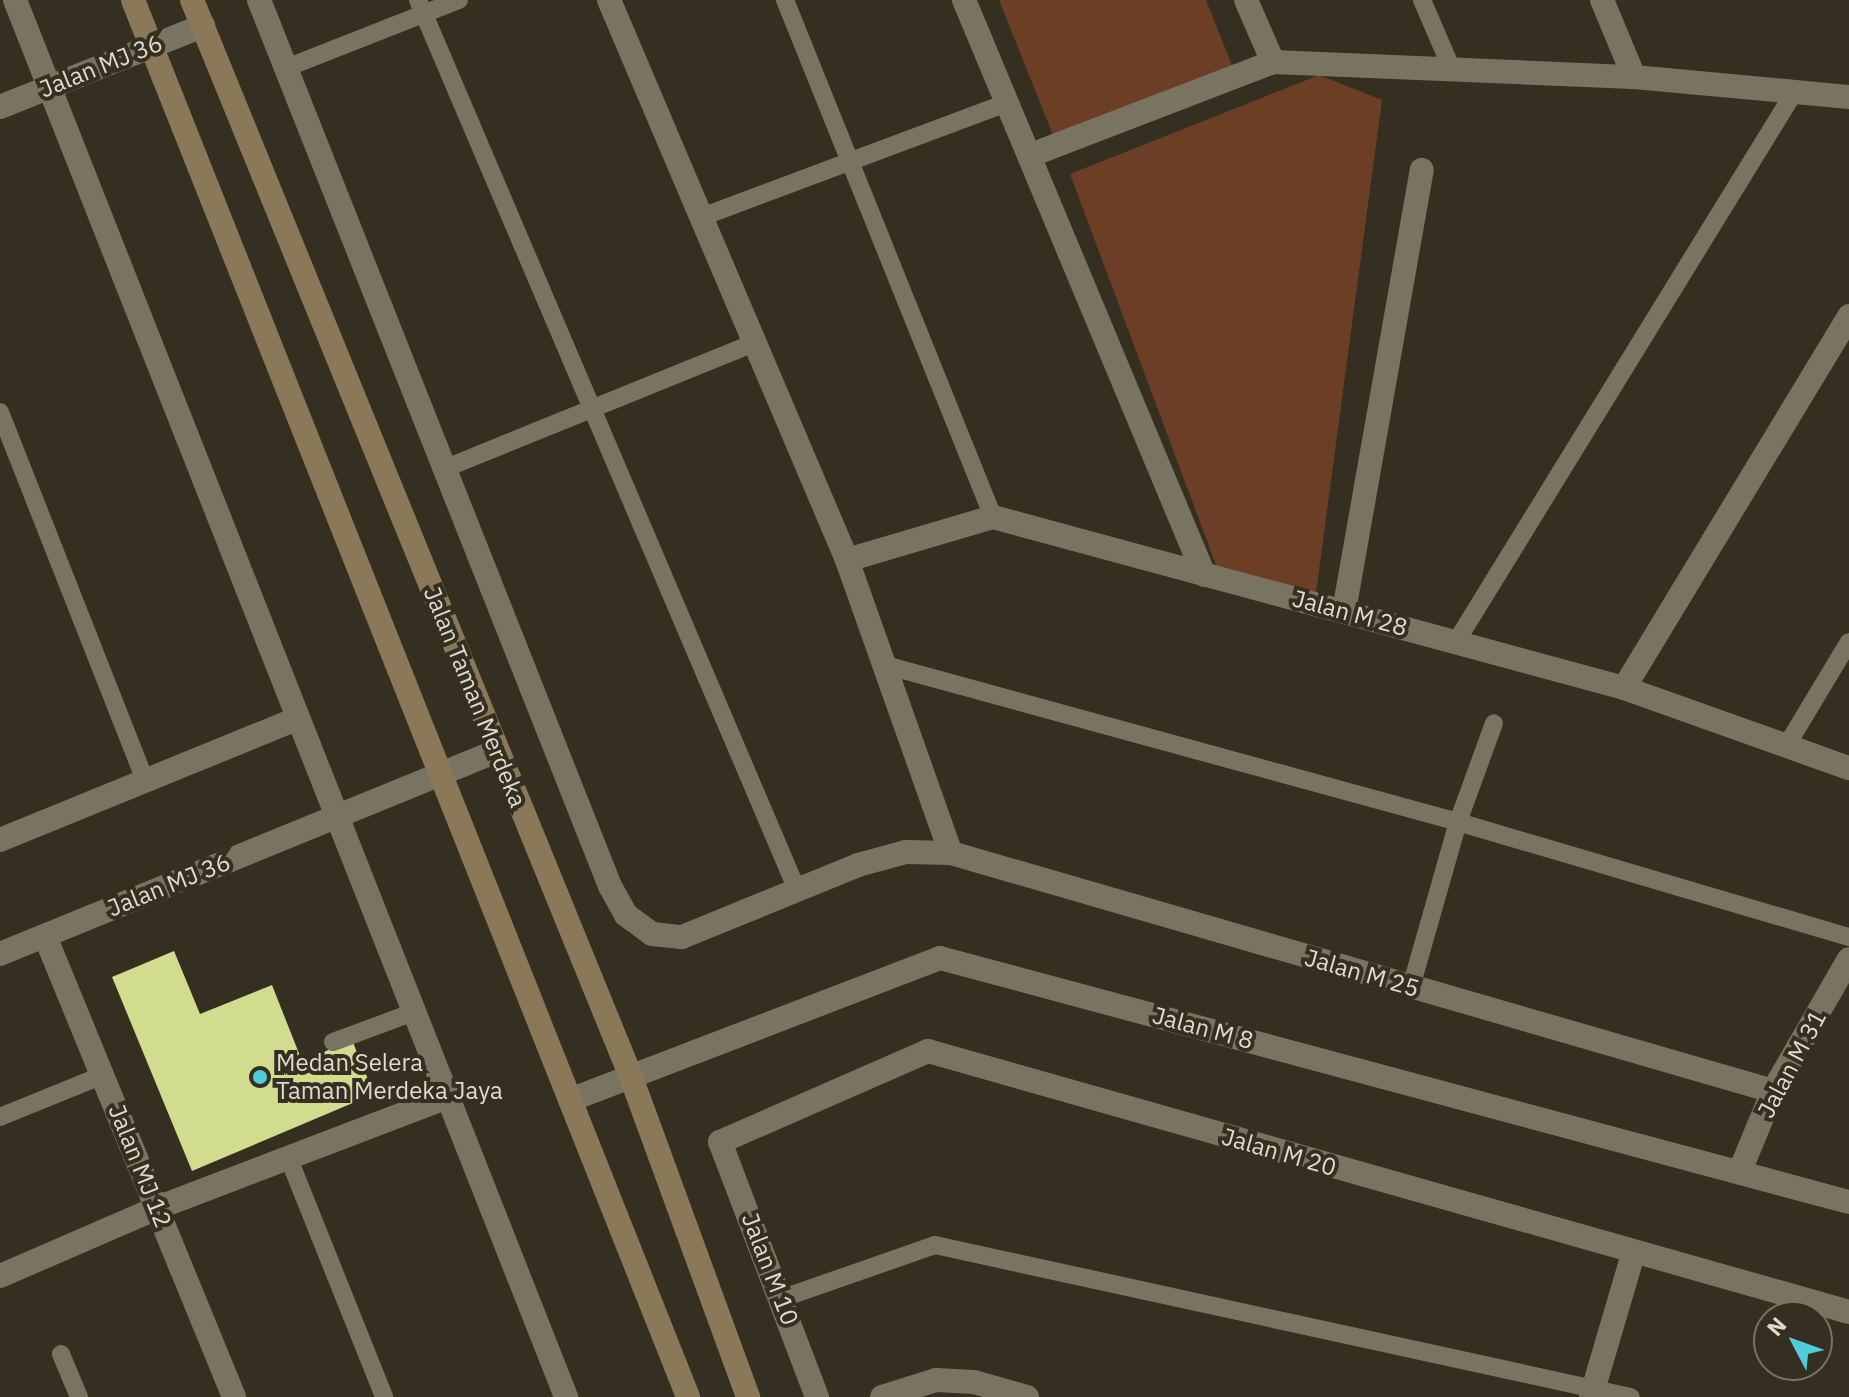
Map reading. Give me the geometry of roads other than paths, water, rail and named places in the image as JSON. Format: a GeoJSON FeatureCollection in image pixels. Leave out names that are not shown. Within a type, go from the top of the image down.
{"type":"FeatureCollection","features":[{"type":"Feature","properties":{"kind":"main road"},"geometry":{"type":"LineString","coordinates":[[133,0],[437,776],[688,1397]]}},
{"type":"Feature","properties":{"kind":"main road","name":"Jalan Taman Merdeka"},"geometry":{"type":"LineString","coordinates":[[192,0],[631,1077],[748,1397]]}},
{"type":"Feature","properties":{"kind":"street"},"geometry":{"type":"LineString","coordinates":[[15,0],[566,1397]]}},
{"type":"Feature","properties":{"kind":"street","name":"Jalan M 25"},"geometry":{"type":"LineString","coordinates":[[259,0],[626,915],[652,934],[682,937],[797,890],[906,852],[951,853],[1773,1091]]}},
{"type":"Feature","properties":{"kind":"street"},"geometry":{"type":"LineString","coordinates":[[609,0],[752,344],[847,560],[951,853]]}},
{"type":"Feature","properties":{"kind":"street"},"geometry":{"type":"LineString","coordinates":[[964,0],[1204,575]]}},
{"type":"Feature","properties":{"kind":"street"},"geometry":{"type":"LineString","coordinates":[[1246,0],[1273,62]]}},
{"type":"Feature","properties":{"kind":"street"},"geometry":{"type":"LineString","coordinates":[[1602,0],[1634,77]]}},
{"type":"Feature","properties":{"kind":"street","name":"Jalan MJ 36"},"geometry":{"type":"LineString","coordinates":[[2,100],[48,88],[151,44],[203,26]]}},
{"type":"Feature","properties":{"kind":"street"},"geometry":{"type":"LineString","coordinates":[[1031,155],[1273,62],[1453,72],[1634,77],[1849,97]]}},
{"type":"Feature","properties":{"kind":"street"},"geometry":{"type":"LineString","coordinates":[[1344,611],[1422,170]]}},
{"type":"Feature","properties":{"kind":"street"},"geometry":{"type":"LineString","coordinates":[[1624,688],[1849,316]]}},
{"type":"Feature","properties":{"kind":"street"},"geometry":{"type":"LineString","coordinates":[[847,560],[993,517]]}},
{"type":"Feature","properties":{"kind":"street","name":"Jalan M 28"},"geometry":{"type":"LineString","coordinates":[[993,517],[1624,688],[1849,768]]}},
{"type":"Feature","properties":{"kind":"street"},"geometry":{"type":"LineString","coordinates":[[0,840],[297,719]]}},
{"type":"Feature","properties":{"kind":"street","name":"Jalan MJ 36"},"geometry":{"type":"LineString","coordinates":[[0,954],[497,751]]}},
{"type":"Feature","properties":{"kind":"street","name":"Jalan MJ 12"},"geometry":{"type":"LineString","coordinates":[[45,936],[234,1397]]}},
{"type":"Feature","properties":{"kind":"street","name":"Jalan M 8"},"geometry":{"type":"LineString","coordinates":[[570,1100],[940,958],[1849,1202]]}},
{"type":"Feature","properties":{"kind":"street","name":"Jalan M 31"},"geometry":{"type":"LineString","coordinates":[[1740,1171],[1773,1091],[1849,959]]}},
{"type":"Feature","properties":{"kind":"street","name":"Jalan M 20"},"geometry":{"type":"LineString","coordinates":[[720,1142],[928,1051],[1633,1254],[1849,1312]]}},
{"type":"Feature","properties":{"kind":"street"},"geometry":{"type":"LineString","coordinates":[[0,1276],[157,1208],[447,1097]]}},
{"type":"Feature","properties":{"kind":"street","name":"Jalan M 10"},"geometry":{"type":"LineString","coordinates":[[720,1142],[783,1298],[817,1397]]}},
{"type":"Feature","properties":{"kind":"street"},"geometry":{"type":"LineString","coordinates":[[1593,1392],[1633,1254]]}},
{"type":"Feature","properties":{"kind":"street"},"geometry":{"type":"LineString","coordinates":[[882,1397],[936,1380],[1027,1397]]}},
{"type":"Feature","properties":{"kind":"lane"},"geometry":{"type":"LineString","coordinates":[[286,68],[421,7],[459,0]]}},
{"type":"Feature","properties":{"kind":"lane"},"geometry":{"type":"LineString","coordinates":[[785,0],[993,517]]}},
{"type":"Feature","properties":{"kind":"lane"},"geometry":{"type":"LineString","coordinates":[[1422,0],[1453,72]]}},
{"type":"Feature","properties":{"kind":"lane"},"geometry":{"type":"LineString","coordinates":[[421,7],[797,890]]}},
{"type":"Feature","properties":{"kind":"lane"},"geometry":{"type":"LineString","coordinates":[[1456,642],[1795,91]]}},
{"type":"Feature","properties":{"kind":"lane"},"geometry":{"type":"LineString","coordinates":[[699,218],[848,158],[1007,103]]}},
{"type":"Feature","properties":{"kind":"lane"},"geometry":{"type":"LineString","coordinates":[[446,468],[589,407],[752,344]]}},
{"type":"Feature","properties":{"kind":"lane"},"geometry":{"type":"LineString","coordinates":[[0,412],[145,781]]}},
{"type":"Feature","properties":{"kind":"lane"},"geometry":{"type":"LineString","coordinates":[[1787,745],[1849,642]]}},
{"type":"Feature","properties":{"kind":"lane"},"geometry":{"type":"LineString","coordinates":[[885,665],[1458,822],[1849,937]]}},
{"type":"Feature","properties":{"kind":"lane"},"geometry":{"type":"LineString","coordinates":[[1411,987],[1458,822],[1494,723]]}},
{"type":"Feature","properties":{"kind":"lane"},"geometry":{"type":"LineString","coordinates":[[333,1042],[414,1012]]}},
{"type":"Feature","properties":{"kind":"lane"},"geometry":{"type":"LineString","coordinates":[[0,1117],[103,1075]]}},
{"type":"Feature","properties":{"kind":"lane"},"geometry":{"type":"LineString","coordinates":[[289,1159],[384,1397]]}},
{"type":"Feature","properties":{"kind":"lane"},"geometry":{"type":"LineString","coordinates":[[783,1298],[935,1245],[1593,1392],[1631,1397]]}},
{"type":"Feature","properties":{"kind":"lane"},"geometry":{"type":"LineString","coordinates":[[61,1354],[79,1397]]}},
{"type":"Feature","properties":{"kind":"place","name":"Medan Selera Taman Merdeka Jaya"},"geometry":{"type":"Point","coordinates":[260,1077]}}]}
